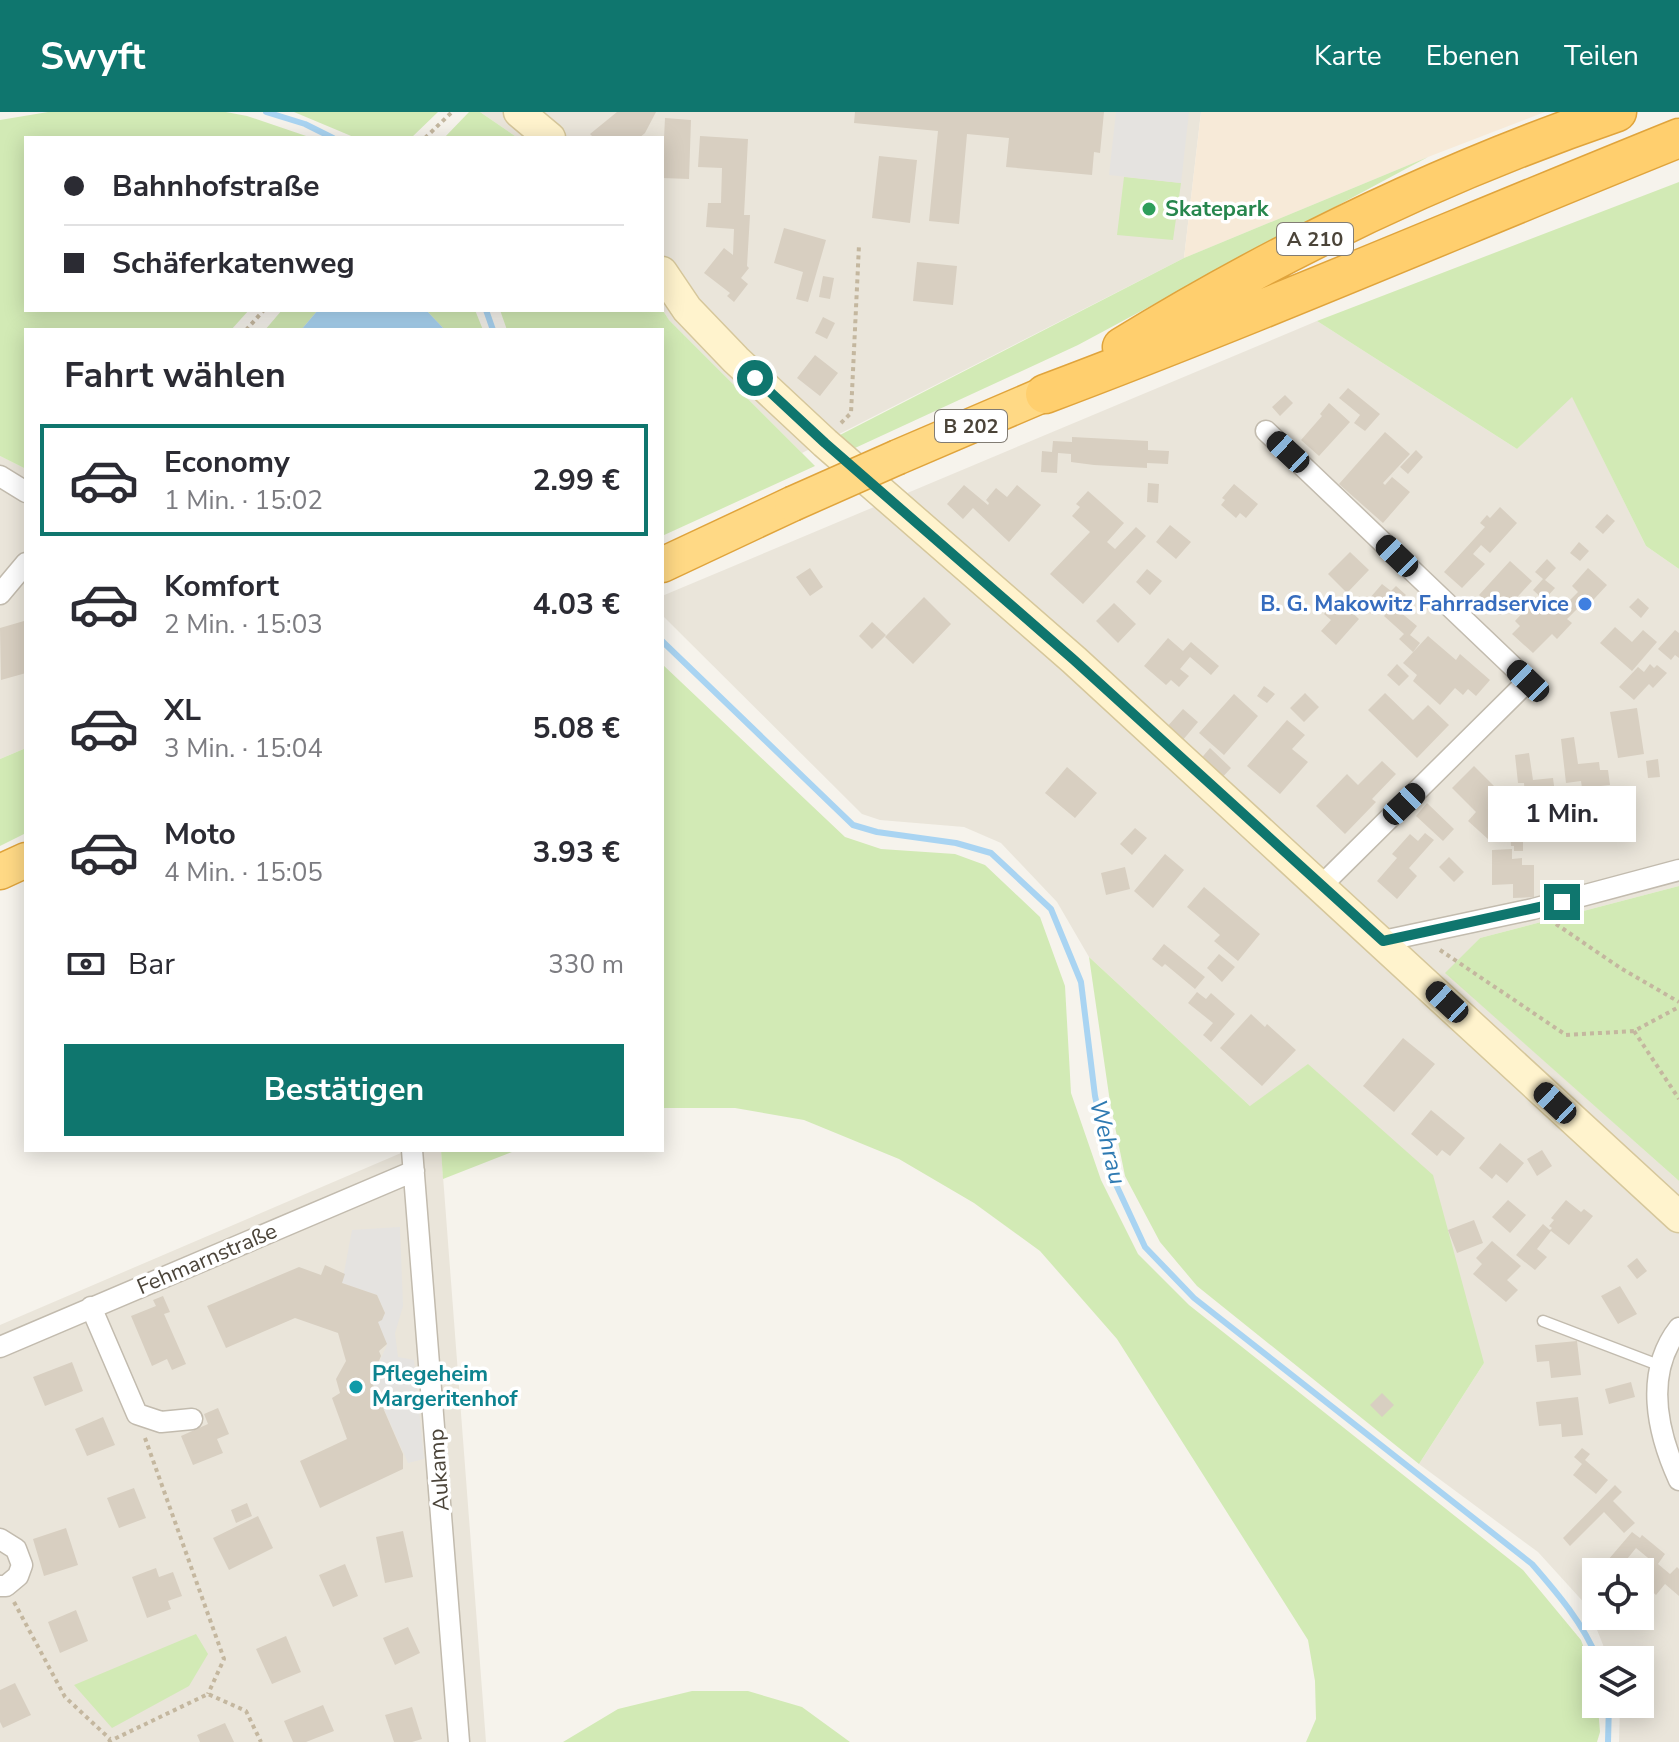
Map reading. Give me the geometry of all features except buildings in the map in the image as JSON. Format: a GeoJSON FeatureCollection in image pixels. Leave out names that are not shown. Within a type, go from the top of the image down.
{"type":"FeatureCollection","features":[{"type":"Feature","properties":{"kind":"highway","name":"A 210"},"geometry":{"type":"LineString","coordinates":[[1045,394],[1183,309],[1325,234],[1463,172],[1617,112]]}},
{"type":"Feature","properties":{"kind":"highway","name":"A 210"},"geometry":{"type":"LineString","coordinates":[[1045,394],[1195,338],[1418,243],[1679,138]]}},
{"type":"Feature","properties":{"kind":"highway","name":"B 202"},"geometry":{"type":"LineString","coordinates":[[664,564],[792,504],[1045,394]]}},
{"type":"Feature","properties":{"kind":"highway"},"geometry":{"type":"LineString","coordinates":[[0,872],[24,861]]}},
{"type":"Feature","properties":{"kind":"main road"},"geometry":{"type":"LineString","coordinates":[[519,112],[548,136]]}},
{"type":"Feature","properties":{"kind":"main road"},"geometry":{"type":"LineString","coordinates":[[664,275],[687,309],[736,360],[825,443],[1062,649],[1383,941],[1597,1144],[1679,1217]]}},
{"type":"Feature","properties":{"kind":"street"},"geometry":{"type":"LineString","coordinates":[[1266,431],[1528,681],[1321,886]]}},
{"type":"Feature","properties":{"kind":"street"},"geometry":{"type":"LineString","coordinates":[[0,476],[24,491]]}},
{"type":"Feature","properties":{"kind":"street"},"geometry":{"type":"LineString","coordinates":[[0,594],[24,565]]}},
{"type":"Feature","properties":{"kind":"street"},"geometry":{"type":"LineString","coordinates":[[1383,941],[1533,909],[1679,870]]}},
{"type":"Feature","properties":{"kind":"street","name":"Aukamp"},"geometry":{"type":"LineString","coordinates":[[412,1152],[459,1742]]}},
{"type":"Feature","properties":{"kind":"street","name":"Fehmarnstraße"},"geometry":{"type":"LineString","coordinates":[[0,1347],[414,1171]]}},
{"type":"Feature","properties":{"kind":"street"},"geometry":{"type":"LineString","coordinates":[[91,1307],[137,1414],[161,1422],[192,1419]]}},
{"type":"Feature","properties":{"kind":"street"},"geometry":{"type":"LineString","coordinates":[[1679,1328],[1671,1338],[1656,1388],[1657,1411],[1665,1445],[1679,1480]]}},
{"type":"Feature","properties":{"kind":"street"},"geometry":{"type":"LineString","coordinates":[[0,1539],[16,1549],[22,1565],[18,1576],[3,1586]]}},
{"type":"Feature","properties":{"kind":"lane"},"geometry":{"type":"LineString","coordinates":[[1543,1321],[1661,1366]]}},
{"type":"Feature","properties":{"kind":"path"},"geometry":{"type":"LineString","coordinates":[[427,136],[452,112]]}},
{"type":"Feature","properties":{"kind":"path"},"geometry":{"type":"LineString","coordinates":[[825,443],[826,438],[851,413],[859,245]]}},
{"type":"Feature","properties":{"kind":"path"},"geometry":{"type":"LineString","coordinates":[[248,328],[262,312]]}},
{"type":"Feature","properties":{"kind":"path"},"geometry":{"type":"LineString","coordinates":[[1418,935],[1566,1035],[1634,1031],[1679,1004],[1533,909]]}},
{"type":"Feature","properties":{"kind":"path"},"geometry":{"type":"LineString","coordinates":[[1634,1031],[1679,1099]]}},
{"type":"Feature","properties":{"kind":"path"},"geometry":{"type":"LineString","coordinates":[[3,1586],[65,1697],[109,1740],[208,1694],[224,1659],[137,1414]]}},
{"type":"Feature","properties":{"kind":"path"},"geometry":{"type":"LineString","coordinates":[[208,1694],[246,1711],[261,1742]]}},
{"type":"Feature","properties":{"kind":"shaded area"},"geometry":{"type":"Polygon","coordinates":[[[480,112],[1201,112],[1184,258],[802,453],[664,312],[664,136],[515,136],[480,112]]]}},
{"type":"Feature","properties":{"kind":"shaded area"},"geometry":{"type":"Polygon","coordinates":[[[1116,112],[1189,112],[1181,183],[1109,175],[1116,112]]]}},
{"type":"Feature","properties":{"kind":"shaded area"},"geometry":{"type":"Polygon","coordinates":[[[1201,112],[1545,112],[1184,258],[1201,112]]]}},
{"type":"Feature","properties":{"kind":"shaded area"},"geometry":{"type":"Polygon","coordinates":[[[1317,321],[1517,449],[1572,396],[1646,546],[1679,569],[1679,886],[1480,938],[1446,973],[1679,1181],[1679,1742],[1619,1742],[1620,1718],[1654,1718],[1654,1646],[1603,1646],[1597,1630],[1654,1630],[1654,1558],[1582,1558],[1582,1600],[1538,1552],[1419,1464],[1484,1363],[1250,1106],[1089,957],[1057,902],[1001,843],[964,827],[880,820],[862,814],[664,617],[664,595],[1317,321]]]}},
{"type":"Feature","properties":{"kind":"shaded area"},"geometry":{"type":"Polygon","coordinates":[[[0,456],[24,468],[24,749],[0,759],[0,456]]]}},
{"type":"Feature","properties":{"kind":"shaded area"},"geometry":{"type":"Polygon","coordinates":[[[403,1152],[441,1152],[486,1742],[0,1742],[0,1325],[403,1152]]]}},
{"type":"Feature","properties":{"kind":"shaded area"},"geometry":{"type":"Polygon","coordinates":[[[400,1227],[403,1306],[395,1333],[398,1357],[414,1360],[424,1459],[408,1463],[371,1380],[387,1345],[378,1322],[385,1313],[377,1295],[342,1283],[352,1230],[400,1227]]]}},
{"type":"Feature","properties":{"kind":"green space"},"geometry":{"type":"Polygon","coordinates":[[[48,112],[226,112],[306,136],[24,136],[24,312],[247,312],[233,328],[24,328],[24,468],[0,456],[0,120],[48,112]]]}},
{"type":"Feature","properties":{"kind":"green space"},"geometry":{"type":"Polygon","coordinates":[[[294,112],[438,112],[413,136],[351,136],[294,112]]]}},
{"type":"Feature","properties":{"kind":"green space"},"geometry":{"type":"Polygon","coordinates":[[[469,112],[480,112],[515,136],[446,136],[469,112]]]}},
{"type":"Feature","properties":{"kind":"green space"},"geometry":{"type":"Polygon","coordinates":[[[1428,157],[1078,345],[855,448],[838,436],[1184,258],[1428,157]]]}},
{"type":"Feature","properties":{"kind":"green space","name":"Skatepark"},"geometry":{"type":"Polygon","coordinates":[[[1124,177],[1181,183],[1173,240],[1117,235],[1124,177]]]}},
{"type":"Feature","properties":{"kind":"green space"},"geometry":{"type":"Polygon","coordinates":[[[1679,182],[1679,569],[1646,546],[1572,397],[1517,449],[1317,321],[1679,182]]]}},
{"type":"Feature","properties":{"kind":"green space"},"geometry":{"type":"Polygon","coordinates":[[[280,312],[316,312],[303,328],[267,328],[280,312]]]}},
{"type":"Feature","properties":{"kind":"green space"},"geometry":{"type":"Polygon","coordinates":[[[428,312],[476,312],[482,328],[443,328],[428,312]]]}},
{"type":"Feature","properties":{"kind":"green space"},"geometry":{"type":"Polygon","coordinates":[[[501,312],[664,312],[815,466],[664,535],[664,328],[506,328],[501,312]]]}},
{"type":"Feature","properties":{"kind":"green space"},"geometry":{"type":"Polygon","coordinates":[[[664,666],[845,837],[881,849],[955,854],[985,865],[1040,917],[1065,986],[1071,1093],[1101,1180],[1138,1254],[1189,1305],[1523,1570],[1581,1640],[1582,1718],[1599,1718],[1597,1742],[1306,1742],[1316,1719],[1315,1681],[1308,1640],[1117,1339],[1040,1251],[974,1203],[899,1159],[804,1120],[735,1108],[664,1108],[664,666]]]}},
{"type":"Feature","properties":{"kind":"green space"},"geometry":{"type":"Polygon","coordinates":[[[24,749],[24,834],[0,846],[0,759],[24,749]]]}},
{"type":"Feature","properties":{"kind":"green space"},"geometry":{"type":"Polygon","coordinates":[[[1679,886],[1679,1181],[1445,973],[1480,938],[1679,886]]]}},
{"type":"Feature","properties":{"kind":"green space"},"geometry":{"type":"Polygon","coordinates":[[[1089,957],[1250,1106],[1308,1064],[1433,1175],[1484,1363],[1419,1464],[1197,1286],[1160,1242],[1125,1176],[1110,1102],[1089,957]]]}},
{"type":"Feature","properties":{"kind":"green space"},"geometry":{"type":"Polygon","coordinates":[[[441,1152],[512,1152],[443,1179],[441,1152]]]}},
{"type":"Feature","properties":{"kind":"green space"},"geometry":{"type":"Polygon","coordinates":[[[196,1634],[208,1654],[189,1686],[112,1728],[74,1685],[196,1634]]]}},
{"type":"Feature","properties":{"kind":"green space"},"geometry":{"type":"Polygon","coordinates":[[[692,1691],[748,1691],[802,1707],[850,1742],[563,1742],[618,1709],[692,1691]]]}},
{"type":"Feature","properties":{"kind":"water"},"geometry":{"type":"Polygon","coordinates":[[[316,312],[428,312],[443,328],[303,328],[316,312]]]}},
{"type":"Feature","properties":{"kind":"waterway","name":"Wehrau"},"geometry":{"type":"LineString","coordinates":[[266,112],[305,124],[329,136]]}},
{"type":"Feature","properties":{"kind":"waterway","name":"Wehrau"},"geometry":{"type":"LineString","coordinates":[[487,312],[492,328]]}},
{"type":"Feature","properties":{"kind":"waterway","name":"Wehrau"},"geometry":{"type":"LineString","coordinates":[[664,643],[853,825],[877,832],[956,843],[991,853],[1051,909],[1081,982],[1095,1096],[1113,1178],[1145,1247],[1194,1298],[1532,1564],[1577,1621],[1592,1646]]}},
{"type":"Feature","properties":{"kind":"waterway","name":"Wehrau"},"geometry":{"type":"LineString","coordinates":[[1608,1742],[1609,1718]]}},
{"type":"Feature","properties":{"kind":"place","name":"Skatepark"},"geometry":{"type":"Point","coordinates":[1149,209]}},
{"type":"Feature","properties":{"kind":"place","name":"B. G. Makowitz Fahrradservice"},"geometry":{"type":"Point","coordinates":[1585,604]}},
{"type":"Feature","properties":{"kind":"place","name":"Pflegeheim Margeritenhof"},"geometry":{"type":"Point","coordinates":[356,1387]}},
{"type":"Feature","properties":{"kind":"route"},"geometry":{"type":"LineString","coordinates":[[755,378],[1074,660],[1383,941],[1562,902]]}}]}
